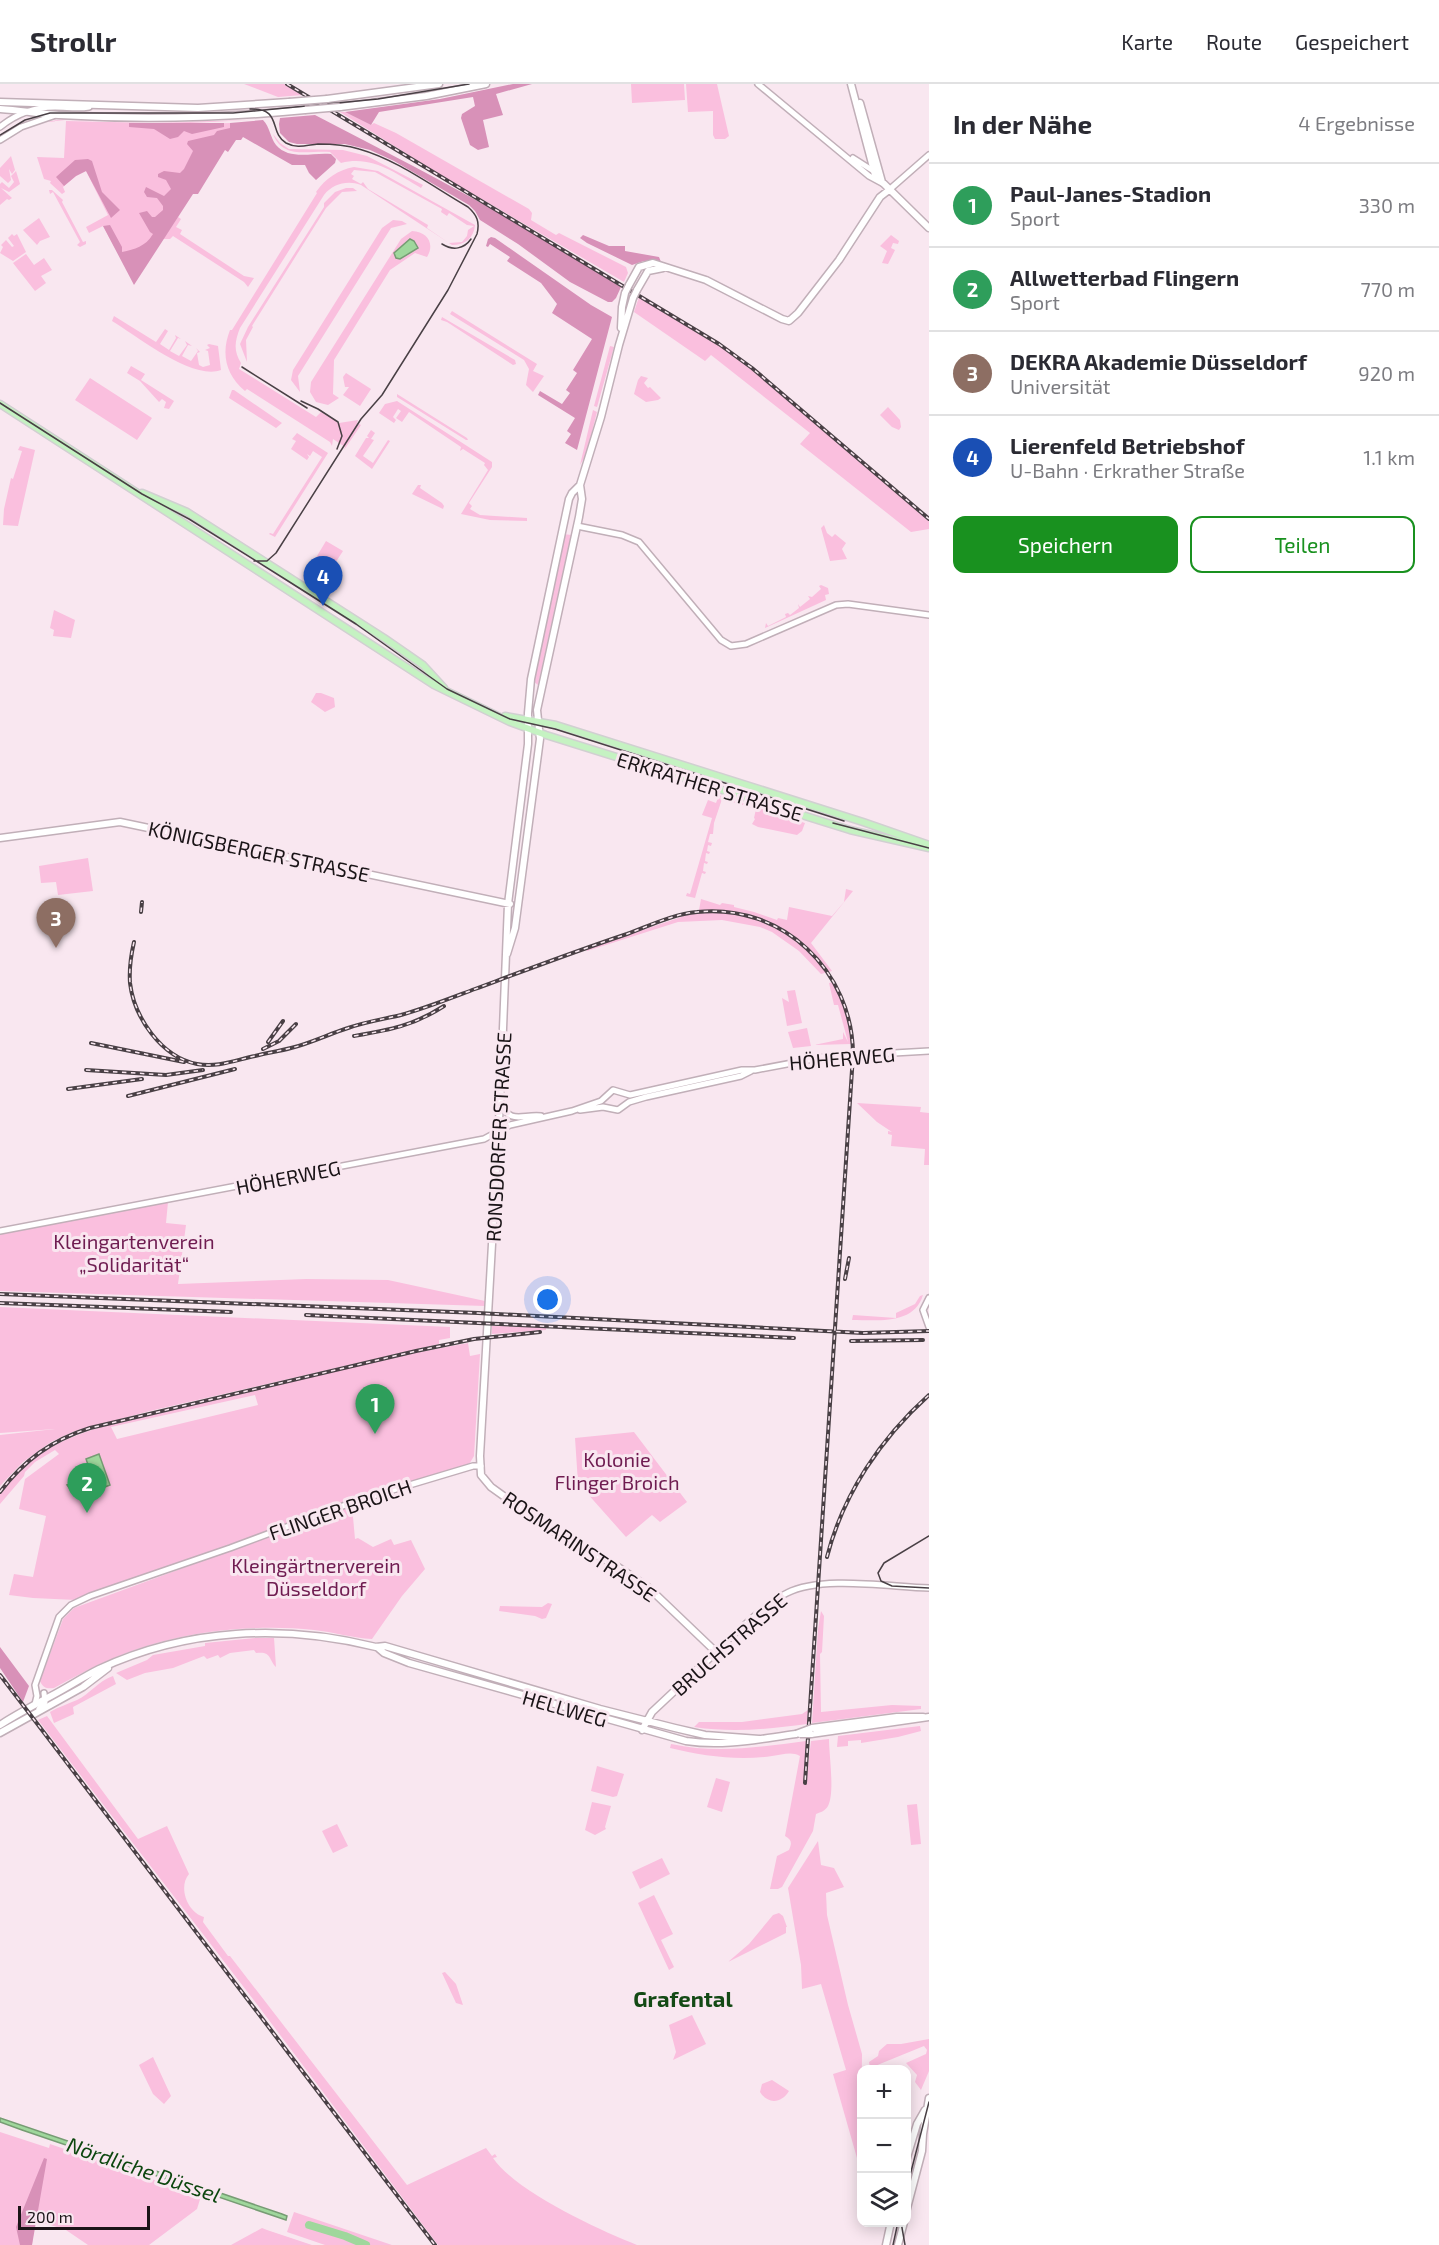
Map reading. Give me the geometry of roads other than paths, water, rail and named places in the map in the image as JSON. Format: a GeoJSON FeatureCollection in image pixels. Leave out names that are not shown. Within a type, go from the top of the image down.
{"type":"FeatureCollection","features":[{"type":"Feature","properties":{"kind":"main road"},"geometry":{"type":"LineString","coordinates":[[0,102],[216,108],[327,99],[439,84]]}},
{"type":"Feature","properties":{"kind":"main road"},"geometry":{"type":"LineString","coordinates":[[0,109],[57,115],[208,118],[340,107],[426,96],[486,84]]}},
{"type":"Feature","properties":{"kind":"main road"},"geometry":{"type":"LineString","coordinates":[[853,84],[869,165],[882,183],[929,228]]}},
{"type":"Feature","properties":{"kind":"main road"},"geometry":{"type":"LineString","coordinates":[[853,84],[882,183]]}},
{"type":"Feature","properties":{"kind":"main road"},"geometry":{"type":"LineString","coordinates":[[111,117],[143,114],[146,107]]}},
{"type":"Feature","properties":{"kind":"main road"},"geometry":{"type":"LineString","coordinates":[[667,268],[706,280],[782,319],[791,320],[838,260],[882,195],[889,190]]}},
{"type":"Feature","properties":{"kind":"main road","name":"RONSDORFER STRASSE"},"geometry":{"type":"LineString","coordinates":[[620,340],[625,293],[635,270],[641,265],[650,263],[667,268]]}},
{"type":"Feature","properties":{"kind":"main road","name":"RONSDORFER STRASSE"},"geometry":{"type":"LineString","coordinates":[[481,1466],[480,1431],[500,1103],[508,904],[527,754],[529,729],[525,721],[533,668],[570,526],[582,499],[580,485],[633,298],[644,276],[654,268],[667,268]]}},
{"type":"Feature","properties":{"kind":"main road","name":"ERKRATHER STRASSE"},"geometry":{"type":"LineString","coordinates":[[0,404],[434,685],[445,688],[539,736],[546,735],[858,832],[929,847]]}},
{"type":"Feature","properties":{"kind":"main road","name":"RONSDORFER STRASSE"},"geometry":{"type":"LineString","coordinates":[[506,955],[514,931],[537,757],[540,694],[570,526],[569,499],[580,485]]}},
{"type":"Feature","properties":{"kind":"main road","name":"ERKRATHER STRASSE"},"geometry":{"type":"LineString","coordinates":[[134,490],[187,512],[423,664],[445,688]]}},
{"type":"Feature","properties":{"kind":"main road"},"geometry":{"type":"LineString","coordinates":[[530,690],[533,687],[537,688],[540,694]]}},
{"type":"Feature","properties":{"kind":"main road","name":"ERKRATHER STRASSE"},"geometry":{"type":"LineString","coordinates":[[495,713],[525,721],[555,725],[891,831],[929,847]]}},
{"type":"Feature","properties":{"kind":"main road"},"geometry":{"type":"LineString","coordinates":[[525,721],[539,736]]}},
{"type":"Feature","properties":{"kind":"main road"},"geometry":{"type":"LineString","coordinates":[[527,754],[531,760],[537,757]]}},
{"type":"Feature","properties":{"kind":"main road"},"geometry":{"type":"LineString","coordinates":[[521,796],[531,798]]}},
{"type":"Feature","properties":{"kind":"main road","name":"KÖNIGSBERGER STRASSE"},"geometry":{"type":"LineString","coordinates":[[0,838],[120,822],[517,905]]}},
{"type":"Feature","properties":{"kind":"main road"},"geometry":{"type":"LineString","coordinates":[[858,832],[856,826],[859,824],[881,831],[891,831]]}},
{"type":"Feature","properties":{"kind":"main road"},"geometry":{"type":"LineString","coordinates":[[514,852],[524,854]]}},
{"type":"Feature","properties":{"kind":"main road","name":"ROSMARINSTRASSE"},"geometry":{"type":"LineString","coordinates":[[481,1466],[497,1491],[548,1528],[618,1567],[649,1588],[716,1652]]}},
{"type":"Feature","properties":{"kind":"main road","name":"HELLWEG"},"geometry":{"type":"LineString","coordinates":[[4,1725],[41,1699],[115,1662],[145,1651],[191,1640],[250,1633],[310,1634],[385,1647],[600,1709],[705,1735],[759,1739]]}},
{"type":"Feature","properties":{"kind":"main road","name":"HELLWEG"},"geometry":{"type":"LineString","coordinates":[[376,1647],[410,1664],[686,1741],[741,1743],[828,1730]]}},
{"type":"Feature","properties":{"kind":"main road","name":"BRUCHSTRASSE"},"geometry":{"type":"LineString","coordinates":[[642,1730],[652,1712],[716,1652]]}},
{"type":"Feature","properties":{"kind":"main road"},"geometry":{"type":"LineString","coordinates":[[410,1664],[413,1655]]}},
{"type":"Feature","properties":{"kind":"main road","name":"HELLWEG"},"geometry":{"type":"LineString","coordinates":[[4,1725],[23,1720],[88,1684],[115,1662]]}},
{"type":"Feature","properties":{"kind":"main road"},"geometry":{"type":"LineString","coordinates":[[828,1730],[877,1720],[918,1716],[928,1718]]}},
{"type":"Feature","properties":{"kind":"main road"},"geometry":{"type":"LineString","coordinates":[[796,1734],[928,1718]]}},
{"type":"Feature","properties":{"kind":"main road"},"geometry":{"type":"LineString","coordinates":[[0,1733],[4,1725]]}},
{"type":"Feature","properties":{"kind":"main road"},"geometry":{"type":"LineString","coordinates":[[911,2193],[923,2149],[929,2098]]}},
{"type":"Feature","properties":{"kind":"main road"},"geometry":{"type":"LineString","coordinates":[[911,2143],[915,2128],[927,2107]]}},
{"type":"Feature","properties":{"kind":"main road"},"geometry":{"type":"LineString","coordinates":[[886,2245],[890,2227]]}},
{"type":"Feature","properties":{"kind":"main road"},"geometry":{"type":"LineString","coordinates":[[898,2245],[903,2227]]}},
{"type":"Feature","properties":{"kind":"street"},"geometry":{"type":"LineString","coordinates":[[758,84],[874,180],[882,183]]}},
{"type":"Feature","properties":{"kind":"street"},"geometry":{"type":"LineString","coordinates":[[0,126],[14,117],[45,107],[94,106]]}},
{"type":"Feature","properties":{"kind":"street"},"geometry":{"type":"LineString","coordinates":[[0,140],[21,127],[57,115]]}},
{"type":"Feature","properties":{"kind":"street"},"geometry":{"type":"LineString","coordinates":[[843,153],[869,165]]}},
{"type":"Feature","properties":{"kind":"street"},"geometry":{"type":"LineString","coordinates":[[889,190],[929,155]]}},
{"type":"Feature","properties":{"kind":"street"},"geometry":{"type":"LineString","coordinates":[[570,526],[622,535],[639,542],[721,640],[731,646],[746,644],[836,605],[848,604],[929,615]]}},
{"type":"Feature","properties":{"kind":"street","name":"HÖHERWEG"},"geometry":{"type":"LineString","coordinates":[[0,1231],[489,1138],[510,1125],[572,1111],[605,1099],[607,1094],[613,1090],[625,1095],[742,1070],[755,1070],[824,1057],[929,1051]]}},
{"type":"Feature","properties":{"kind":"street","name":"HÖHERWEG"},"geometry":{"type":"LineString","coordinates":[[572,1111],[609,1108],[618,1110],[625,1104],[646,1097],[741,1076],[755,1070]]}},
{"type":"Feature","properties":{"kind":"street"},"geometry":{"type":"LineString","coordinates":[[625,1095],[625,1104]]}},
{"type":"Feature","properties":{"kind":"street"},"geometry":{"type":"LineString","coordinates":[[605,1099],[609,1108]]}},
{"type":"Feature","properties":{"kind":"street"},"geometry":{"type":"LineString","coordinates":[[500,1103],[511,1117],[546,1117]]}},
{"type":"Feature","properties":{"kind":"street"},"geometry":{"type":"LineString","coordinates":[[929,1298],[923,1307],[929,1327]]}},
{"type":"Feature","properties":{"kind":"street","name":"FLINGER BROICH"},"geometry":{"type":"LineString","coordinates":[[41,1699],[37,1680],[59,1617],[64,1610],[80,1600],[230,1548],[356,1500],[481,1466]]}},
{"type":"Feature","properties":{"kind":"street","name":"BRUCHSTRASSE"},"geometry":{"type":"LineString","coordinates":[[716,1652],[778,1598],[797,1589],[818,1585],[855,1584],[929,1588]]}},
{"type":"Feature","properties":{"kind":"street"},"geometry":{"type":"LineString","coordinates":[[41,1699],[56,1702]]}},
{"type":"Feature","properties":{"kind":"street","name":"HELLWEG"},"geometry":{"type":"LineString","coordinates":[[23,1720],[41,1708],[41,1699]]}},
{"type":"Feature","properties":{"kind":"water"},"geometry":{"type":"Polygon","coordinates":[[[410,239],[418,248],[400,259],[396,258],[394,253],[410,239]]]}},
{"type":"Feature","properties":{"kind":"water"},"geometry":{"type":"Polygon","coordinates":[[[99,1454],[110,1485],[97,1490],[86,1459],[99,1454]]]}},
{"type":"Feature","properties":{"kind":"water"},"geometry":{"type":"Polygon","coordinates":[[[82,1480],[84,1485],[90,1483],[93,1491],[77,1497],[75,1491],[72,1492],[67,1485],[82,1480]]]}},
{"type":"Feature","properties":{"kind":"water"},"geometry":{"type":"Polygon","coordinates":[[[0,2118],[282,2214],[287,2216],[286,2220],[22,2130],[0,2122],[0,2118]]]}},
{"type":"Feature","properties":{"kind":"waterway","name":"Nördliche Düssel"},"geometry":{"type":"LineString","coordinates":[[309,2225],[366,2245]]}},
{"type":"Feature","properties":{"kind":"tram line"},"geometry":{"type":"LineString","coordinates":[[0,135],[25,120],[50,113],[233,113],[378,99],[469,84]]}},
{"type":"Feature","properties":{"kind":"tram line"},"geometry":{"type":"LineString","coordinates":[[250,109],[267,112],[274,122],[277,133],[290,145],[338,145],[359,149],[388,160],[468,207],[478,222],[477,234],[448,290],[382,395],[361,419],[276,553],[267,561],[254,561]]}},
{"type":"Feature","properties":{"kind":"tram line"},"geometry":{"type":"LineString","coordinates":[[442,244],[450,248],[458,248],[471,239]]}},
{"type":"Feature","properties":{"kind":"tram line"},"geometry":{"type":"LineString","coordinates":[[242,367],[307,408]]}},
{"type":"Feature","properties":{"kind":"tram line"},"geometry":{"type":"LineString","coordinates":[[301,401],[338,422],[342,436],[337,449]]}},
{"type":"Feature","properties":{"kind":"tram line"},"geometry":{"type":"LineString","coordinates":[[0,403],[142,494],[189,519],[356,624],[447,689],[510,719],[555,729],[844,821]]}},
{"type":"Feature","properties":{"kind":"tram line"},"geometry":{"type":"LineString","coordinates":[[833,823],[929,848]]}},
{"type":"Feature","properties":{"kind":"tram line"},"geometry":{"type":"LineString","coordinates":[[929,1536],[884,1563],[878,1573],[881,1581],[892,1586],[929,1588]]}},
{"type":"Feature","properties":{"kind":"tram line"},"geometry":{"type":"LineString","coordinates":[[911,2173],[929,2102]]}},
{"type":"Feature","properties":{"kind":"tram line"},"geometry":{"type":"LineString","coordinates":[[893,2245],[897,2227]]}},
{"type":"Feature","properties":{"kind":"tram line"},"geometry":{"type":"LineString","coordinates":[[902,2227],[905,2245]]}},
{"type":"Feature","properties":{"kind":"railway"},"geometry":{"type":"LineString","coordinates":[[287,84],[719,344],[752,368],[929,519]]}},
{"type":"Feature","properties":{"kind":"railway"},"geometry":{"type":"LineString","coordinates":[[141,912],[142,902]]}},
{"type":"Feature","properties":{"kind":"railway"},"geometry":{"type":"LineString","coordinates":[[134,942],[130,962],[130,983],[143,1022],[161,1044],[172,1053],[184,1060],[204,1065],[226,1063],[287,1049],[354,1026],[401,1015],[688,913],[728,912],[757,919],[784,931],[807,949],[826,970],[841,996],[850,1024],[853,1055],[805,1783]]}},
{"type":"Feature","properties":{"kind":"railway"},"geometry":{"type":"LineString","coordinates":[[354,1036],[400,1026],[422,1018],[444,1006]]}},
{"type":"Feature","properties":{"kind":"railway"},"geometry":{"type":"LineString","coordinates":[[268,1042],[283,1021]]}},
{"type":"Feature","properties":{"kind":"railway"},"geometry":{"type":"LineString","coordinates":[[263,1049],[279,1041],[296,1024]]}},
{"type":"Feature","properties":{"kind":"railway"},"geometry":{"type":"LineString","coordinates":[[91,1043],[184,1062]]}},
{"type":"Feature","properties":{"kind":"railway"},"geometry":{"type":"LineString","coordinates":[[128,1096],[235,1069]]}},
{"type":"Feature","properties":{"kind":"railway"},"geometry":{"type":"LineString","coordinates":[[86,1070],[166,1075],[203,1070]]}},
{"type":"Feature","properties":{"kind":"railway"},"geometry":{"type":"LineString","coordinates":[[68,1089],[142,1079]]}},
{"type":"Feature","properties":{"kind":"railway"},"geometry":{"type":"LineString","coordinates":[[845,1279],[849,1258]]}},
{"type":"Feature","properties":{"kind":"railway"},"geometry":{"type":"LineString","coordinates":[[0,1294],[478,1313],[863,1333],[929,1331]]}},
{"type":"Feature","properties":{"kind":"railway"},"geometry":{"type":"LineString","coordinates":[[0,1303],[231,1312]]}},
{"type":"Feature","properties":{"kind":"railway"},"geometry":{"type":"LineString","coordinates":[[306,1315],[794,1338]]}},
{"type":"Feature","properties":{"kind":"railway"},"geometry":{"type":"LineString","coordinates":[[0,1492],[19,1470],[40,1452],[90,1428],[416,1351],[474,1339],[540,1332]]}},
{"type":"Feature","properties":{"kind":"railway"},"geometry":{"type":"LineString","coordinates":[[851,1341],[923,1340]]}},
{"type":"Feature","properties":{"kind":"railway"},"geometry":{"type":"LineString","coordinates":[[827,1557],[843,1511],[866,1468],[895,1430],[929,1395]]}},
{"type":"Feature","properties":{"kind":"railway"},"geometry":{"type":"LineString","coordinates":[[0,1675],[435,2245]]}},
{"type":"Feature","properties":{"kind":"place","name":"Lierenfeld Betriebshof"},"geometry":{"type":"Point","coordinates":[323,606]}},
{"type":"Feature","properties":{"kind":"place","name":"DEKRA Akademie Düsseldorf"},"geometry":{"type":"Point","coordinates":[56,948]}},
{"type":"Feature","properties":{"kind":"place","name":"Paul-Janes-Stadion"},"geometry":{"type":"Point","coordinates":[375,1434]}},
{"type":"Feature","properties":{"kind":"place","name":"Allwetterbad Flingern"},"geometry":{"type":"Point","coordinates":[87,1513]}},
{"type":"Feature","properties":{"kind":"district","name":"Grafental"},"geometry":{"type":"Point","coordinates":[683,1998]}},
{"type":"Feature","properties":{"kind":"park label","name":"Kleingartenverein „Solidarität“"},"geometry":{"type":"Point","coordinates":[134,1252]}},
{"type":"Feature","properties":{"kind":"park label","name":"Kolonie Flinger Broich"},"geometry":{"type":"Point","coordinates":[617,1470]}},
{"type":"Feature","properties":{"kind":"park label","name":"Kleingärtnerverein Düsseldorf"},"geometry":{"type":"Point","coordinates":[316,1576]}}]}
